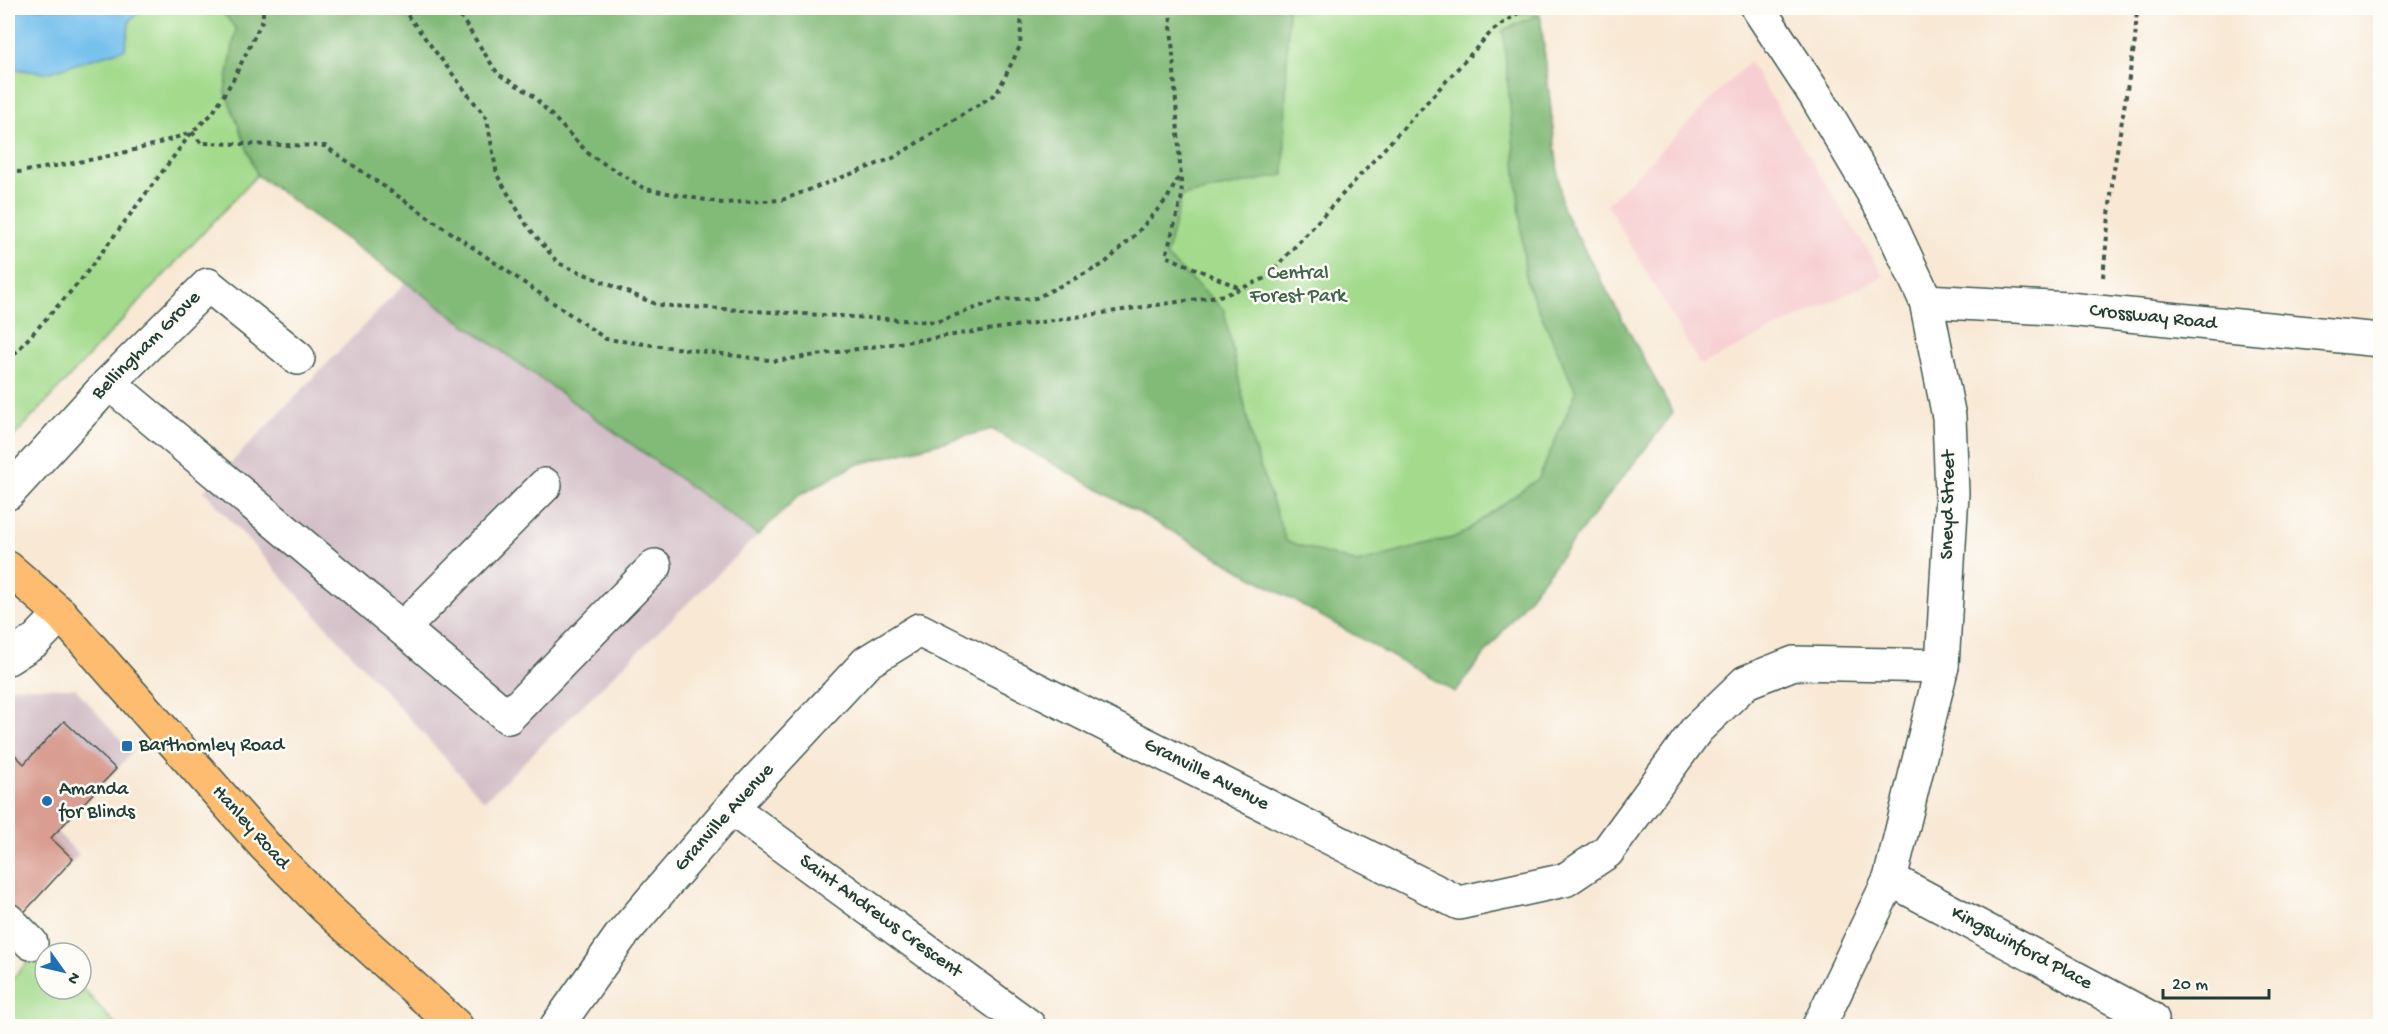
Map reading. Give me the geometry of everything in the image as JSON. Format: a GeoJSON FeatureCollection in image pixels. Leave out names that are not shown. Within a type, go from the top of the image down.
{"type":"FeatureCollection","features":[{"type":"Feature","properties":{"kind":"main road","name":"Hanley Road"},"geometry":{"type":"LineString","coordinates":[[8,568],[61,614],[265,846],[324,906],[456,1026]]}},
{"type":"Feature","properties":{"kind":"street","name":"Sneyd Street"},"geometry":{"type":"LineString","coordinates":[[1758,8],[1816,96],[1885,213],[1926,301],[1949,417],[1952,482],[1942,666],[1890,879],[1819,1026]]}},
{"type":"Feature","properties":{"kind":"street","name":"Bellingham Grove"},"geometry":{"type":"LineString","coordinates":[[8,493],[109,382],[208,285],[298,358]]}},
{"type":"Feature","properties":{"kind":"street","name":"Crossway Road"},"geometry":{"type":"LineString","coordinates":[[1926,301],[2099,312],[2380,340]]}},
{"type":"Feature","properties":{"kind":"street"},"geometry":{"type":"LineString","coordinates":[[109,382],[508,717],[655,566]]}},
{"type":"Feature","properties":{"kind":"street"},"geometry":{"type":"LineString","coordinates":[[403,628],[545,485]]}},
{"type":"Feature","properties":{"kind":"street"},"geometry":{"type":"LineString","coordinates":[[8,658],[36,640],[61,614]]}},
{"type":"Feature","properties":{"kind":"street","name":"Granville Avenue"},"geometry":{"type":"LineString","coordinates":[[557,1026],[620,937],[731,808],[867,662],[919,630],[1459,903],[1565,880],[1608,852],[1697,729],[1746,682],[1794,663],[1942,666]]}},
{"type":"Feature","properties":{"kind":"street","name":"Saint Andrews Crescent"},"geometry":{"type":"LineString","coordinates":[[731,808],[1029,1026]]}},
{"type":"Feature","properties":{"kind":"street","name":"Kingswinford Place"},"geometry":{"type":"LineString","coordinates":[[1890,879],[2152,1019]]}},
{"type":"Feature","properties":{"kind":"street"},"geometry":{"type":"LineString","coordinates":[[8,920],[31,944]]}},
{"type":"Feature","properties":{"kind":"path"},"geometry":{"type":"LineString","coordinates":[[8,361],[81,280],[192,132],[212,114],[233,80],[263,19],[263,8]]}},
{"type":"Feature","properties":{"kind":"path"},"geometry":{"type":"LineString","coordinates":[[402,8],[487,119],[497,175],[526,224],[558,262],[658,305],[936,322],[998,300],[1036,298],[1104,264],[1137,233],[1167,199],[1180,175]]}},
{"type":"Feature","properties":{"kind":"path"},"geometry":{"type":"LineString","coordinates":[[455,8],[498,74],[531,94],[590,155],[645,189],[722,203],[782,200],[893,158],[997,93],[1020,46],[1022,8]]}},
{"type":"Feature","properties":{"kind":"path"},"geometry":{"type":"LineString","coordinates":[[1170,8],[1182,196],[1166,256],[1241,289]]}},
{"type":"Feature","properties":{"kind":"path"},"geometry":{"type":"LineString","coordinates":[[192,132],[201,143],[325,146],[606,339],[776,361],[1225,295],[1266,278],[1492,31],[1525,8]]}},
{"type":"Feature","properties":{"kind":"path"},"geometry":{"type":"LineString","coordinates":[[2099,312],[2113,175],[2135,41],[2137,8]]}},
{"type":"Feature","properties":{"kind":"path"},"geometry":{"type":"LineString","coordinates":[[8,171],[19,172],[91,159],[173,139],[192,132]]}},
{"type":"Feature","properties":{"kind":"shaded area"},"geometry":{"type":"Polygon","coordinates":[[[1749,62],[1884,276],[1700,365],[1607,204],[1749,62]]]}},
{"type":"Feature","properties":{"kind":"shaded area"},"geometry":{"type":"Polygon","coordinates":[[[406,282],[758,535],[484,801],[204,491],[406,282]]]}},
{"type":"Feature","properties":{"kind":"shaded area","name":"Amanda for Blinds"},"geometry":{"type":"Polygon","coordinates":[[[12,687],[75,688],[132,753],[57,832],[79,855],[17,920],[8,911],[8,692],[12,687]]]}},
{"type":"Feature","properties":{"kind":"green space","name":"Central Forest Park"},"geometry":{"type":"Polygon","coordinates":[[[8,8],[1288,8],[1288,10],[1540,14],[1562,208],[1673,413],[1455,692],[992,429],[855,465],[798,496],[758,535],[257,175],[8,443],[8,8]]]}},
{"type":"Feature","properties":{"kind":"green space","name":"Central Forest Park"},"geometry":{"type":"Polygon","coordinates":[[[219,8],[773,8],[776,12],[791,8],[1288,8],[1284,175],[1182,196],[1166,256],[1224,310],[1253,445],[1286,541],[1357,563],[1459,536],[1539,478],[1576,392],[1526,281],[1503,30],[1540,14],[1562,208],[1673,413],[1455,692],[992,429],[855,465],[798,496],[758,535],[257,175],[225,91],[236,29],[219,8]]]}},
{"type":"Feature","properties":{"kind":"green space"},"geometry":{"type":"Polygon","coordinates":[[[33,956],[33,1001],[93,1000],[117,1026],[8,1026],[8,984],[33,956]]]}},
{"type":"Feature","properties":{"kind":"water"},"geometry":{"type":"Polygon","coordinates":[[[8,8],[144,8],[130,20],[125,49],[46,73],[8,68],[8,8]]]}},
{"type":"Feature","properties":{"kind":"building","name":"Amanda for Blinds"},"geometry":{"type":"Polygon","coordinates":[[[64,721],[116,769],[51,838],[73,859],[17,920],[8,911],[8,748],[24,764],[64,721]]]}},
{"type":"Feature","properties":{"kind":"place","name":"Barthomley Road"},"geometry":{"type":"Point","coordinates":[127,746]}},
{"type":"Feature","properties":{"kind":"place","name":"Amanda for Blinds"},"geometry":{"type":"Point","coordinates":[47,801]}}]}
